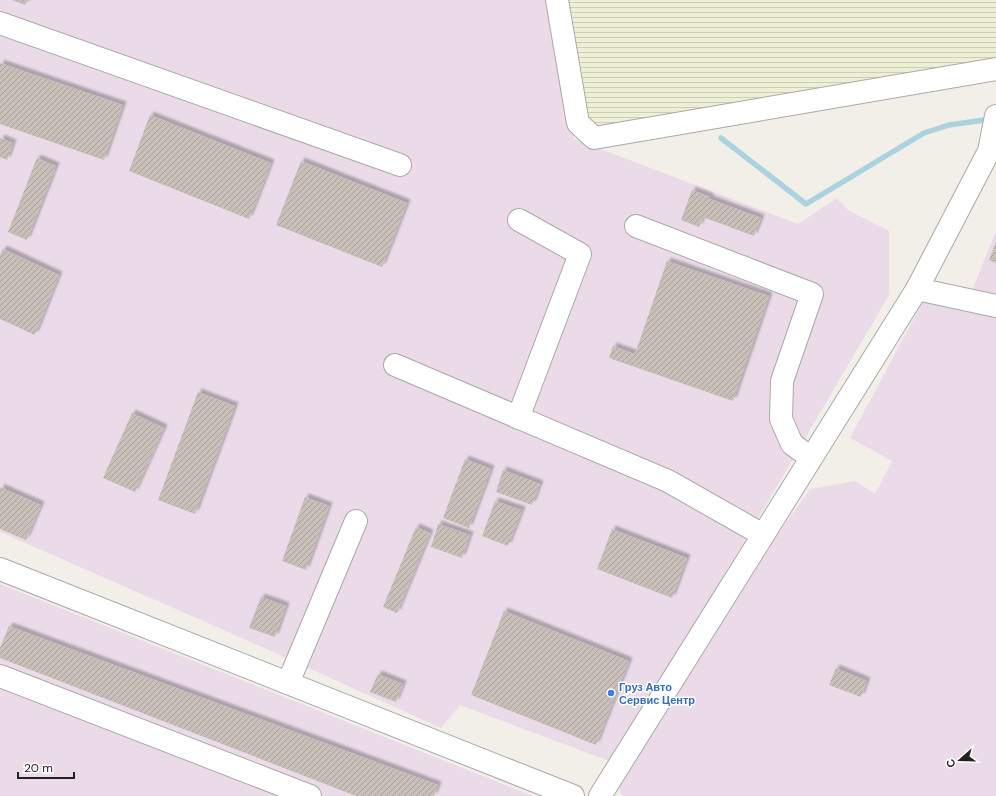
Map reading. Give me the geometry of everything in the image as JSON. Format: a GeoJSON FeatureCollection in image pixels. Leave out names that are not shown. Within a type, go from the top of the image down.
{"type":"FeatureCollection","features":[{"type":"Feature","properties":{"kind":"street"},"geometry":{"type":"LineString","coordinates":[[557,0],[578,123],[594,138],[996,69]]}},
{"type":"Feature","properties":{"kind":"street"},"geometry":{"type":"LineString","coordinates":[[0,23],[400,165]]}},
{"type":"Feature","properties":{"kind":"street"},"geometry":{"type":"LineString","coordinates":[[600,796],[917,289],[989,151],[996,116]]}},
{"type":"Feature","properties":{"kind":"street"},"geometry":{"type":"LineString","coordinates":[[518,418],[580,254],[519,220]]}},
{"type":"Feature","properties":{"kind":"street"},"geometry":{"type":"LineString","coordinates":[[636,226],[812,294],[782,381],[781,419],[792,444],[811,458]]}},
{"type":"Feature","properties":{"kind":"street"},"geometry":{"type":"LineString","coordinates":[[917,289],[996,306]]}},
{"type":"Feature","properties":{"kind":"street"},"geometry":{"type":"LineString","coordinates":[[395,365],[668,481],[763,535]]}},
{"type":"Feature","properties":{"kind":"street"},"geometry":{"type":"LineString","coordinates":[[288,683],[356,521]]}},
{"type":"Feature","properties":{"kind":"street"},"geometry":{"type":"LineString","coordinates":[[0,569],[573,796]]}},
{"type":"Feature","properties":{"kind":"street"},"geometry":{"type":"LineString","coordinates":[[0,676],[310,796]]}},
{"type":"Feature","properties":{"kind":"shaded area"},"geometry":{"type":"Polygon","coordinates":[[[0,0],[550,0],[574,139],[798,224],[837,198],[848,210],[889,231],[889,295],[779,483],[612,762],[460,705],[441,728],[235,635],[0,532],[0,0]]]}},
{"type":"Feature","properties":{"kind":"shaded area"},"geometry":{"type":"Polygon","coordinates":[[[996,231],[996,796],[622,796],[619,787],[715,622],[810,489],[855,481],[875,494],[892,461],[850,438],[933,283],[971,293],[996,231]]]}},
{"type":"Feature","properties":{"kind":"shaded area"},"geometry":{"type":"Polygon","coordinates":[[[0,584],[533,796],[0,796],[0,584]]]}},
{"type":"Feature","properties":{"kind":"green space"},"geometry":{"type":"Polygon","coordinates":[[[565,0],[996,0],[996,57],[597,130],[585,118],[565,0]]]}},
{"type":"Feature","properties":{"kind":"building"},"geometry":{"type":"Polygon","coordinates":[[[12,0],[27,0],[25,5],[12,0]]]}},
{"type":"Feature","properties":{"kind":"building"},"geometry":{"type":"Polygon","coordinates":[[[0,63],[123,105],[104,160],[0,124],[0,63]]]}},
{"type":"Feature","properties":{"kind":"building"},"geometry":{"type":"Polygon","coordinates":[[[150,115],[271,163],[249,219],[129,171],[150,115]]]}},
{"type":"Feature","properties":{"kind":"building"},"geometry":{"type":"Polygon","coordinates":[[[0,138],[13,143],[7,160],[0,157],[0,138]]]}},
{"type":"Feature","properties":{"kind":"building"},"geometry":{"type":"Polygon","coordinates":[[[37,158],[56,166],[27,240],[8,232],[37,158]]]}},
{"type":"Feature","properties":{"kind":"building"},"geometry":{"type":"Polygon","coordinates":[[[301,161],[407,203],[382,267],[276,225],[301,161]]]}},
{"type":"Feature","properties":{"kind":"building"},"geometry":{"type":"Polygon","coordinates":[[[692,190],[710,197],[710,199],[761,218],[754,236],[703,217],[699,227],[681,220],[692,190]]]}},
{"type":"Feature","properties":{"kind":"building"},"geometry":{"type":"Polygon","coordinates":[[[996,242],[996,263],[989,260],[996,242]]]}},
{"type":"Feature","properties":{"kind":"building"},"geometry":{"type":"Polygon","coordinates":[[[3,249],[59,275],[35,335],[0,319],[0,255],[3,249]]]}},
{"type":"Feature","properties":{"kind":"building"},"geometry":{"type":"Polygon","coordinates":[[[667,261],[769,296],[733,401],[609,358],[613,346],[635,354],[667,261]]]}},
{"type":"Feature","properties":{"kind":"building"},"geometry":{"type":"Polygon","coordinates":[[[198,392],[235,406],[195,514],[158,500],[198,392]]]}},
{"type":"Feature","properties":{"kind":"building"},"geometry":{"type":"Polygon","coordinates":[[[132,413],[164,428],[135,492],[103,478],[132,413]]]}},
{"type":"Feature","properties":{"kind":"building"},"geometry":{"type":"Polygon","coordinates":[[[465,459],[491,469],[469,528],[443,518],[465,459]]]}},
{"type":"Feature","properties":{"kind":"building"},"geometry":{"type":"Polygon","coordinates":[[[503,470],[540,484],[532,505],[496,492],[503,470]]]}},
{"type":"Feature","properties":{"kind":"building"},"geometry":{"type":"Polygon","coordinates":[[[0,487],[41,505],[26,540],[0,529],[0,487]]]}},
{"type":"Feature","properties":{"kind":"building"},"geometry":{"type":"Polygon","coordinates":[[[305,497],[329,506],[306,570],[282,561],[305,497]]]}},
{"type":"Feature","properties":{"kind":"building"},"geometry":{"type":"Polygon","coordinates":[[[495,501],[522,510],[508,546],[482,536],[495,501]]]}},
{"type":"Feature","properties":{"kind":"building"},"geometry":{"type":"Polygon","coordinates":[[[438,524],[470,535],[462,558],[431,547],[438,524]]]}},
{"type":"Feature","properties":{"kind":"building"},"geometry":{"type":"Polygon","coordinates":[[[416,527],[430,533],[397,613],[383,607],[416,527]]]}},
{"type":"Feature","properties":{"kind":"building"},"geometry":{"type":"Polygon","coordinates":[[[612,529],[687,558],[672,598],[597,569],[612,529]]]}},
{"type":"Feature","properties":{"kind":"building"},"geometry":{"type":"Polygon","coordinates":[[[261,597],[286,606],[275,637],[249,628],[261,597]]]}},
{"type":"Feature","properties":{"kind":"building"},"geometry":{"type":"Polygon","coordinates":[[[504,611],[629,661],[596,745],[471,695],[504,611]]]}},
{"type":"Feature","properties":{"kind":"building"},"geometry":{"type":"Polygon","coordinates":[[[9,626],[438,785],[434,796],[356,796],[0,658],[0,648],[9,626]]]}},
{"type":"Feature","properties":{"kind":"building"},"geometry":{"type":"Polygon","coordinates":[[[836,668],[867,681],[861,697],[829,685],[836,668]]]}},
{"type":"Feature","properties":{"kind":"building"},"geometry":{"type":"Polygon","coordinates":[[[378,674],[403,684],[396,702],[370,692],[378,674]]]}},
{"type":"Feature","properties":{"kind":"waterway"},"geometry":{"type":"LineString","coordinates":[[721,138],[806,204],[924,133],[949,125],[984,120]]}},
{"type":"Feature","properties":{"kind":"place","name":"Груз Авто Сервис Центр"},"geometry":{"type":"Point","coordinates":[611,693]}}]}
